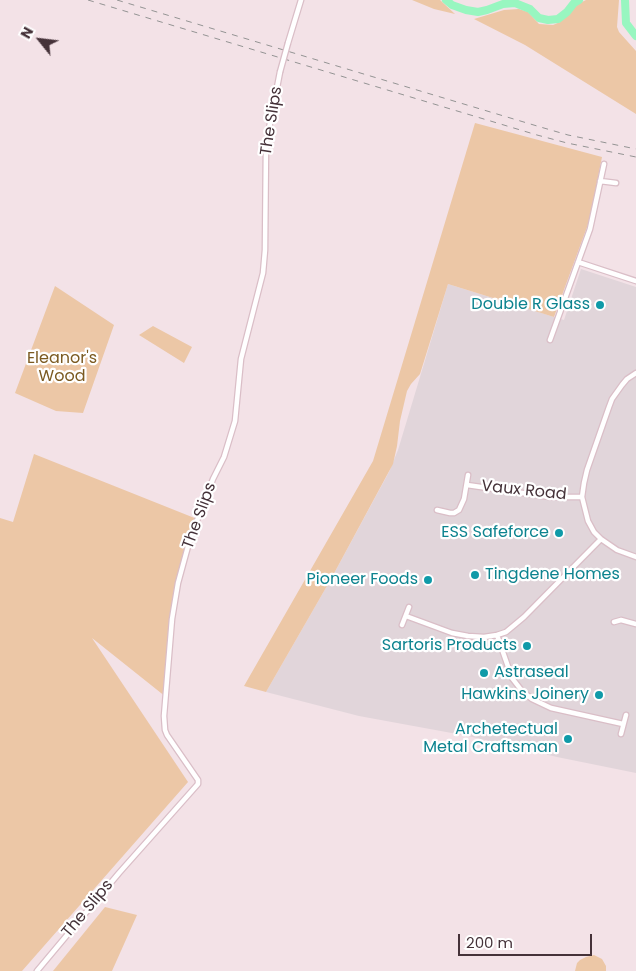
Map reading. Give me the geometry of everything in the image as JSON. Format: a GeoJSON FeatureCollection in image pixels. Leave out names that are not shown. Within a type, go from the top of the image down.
{"type":"FeatureCollection","features":[{"type":"Feature","properties":{"kind":"street","name":"The Slips"},"geometry":{"type":"LineString","coordinates":[[37,971],[119,873],[198,784],[198,780],[165,730],[164,716],[172,619],[178,584],[190,539],[213,479],[224,457],[235,421],[241,358],[264,266],[266,250],[266,144],[274,96],[301,0]]}},
{"type":"Feature","properties":{"kind":"street"},"geometry":{"type":"LineString","coordinates":[[550,340],[593,218],[604,164]]}},
{"type":"Feature","properties":{"kind":"street"},"geometry":{"type":"LineString","coordinates":[[600,181],[616,183]]}},
{"type":"Feature","properties":{"kind":"street"},"geometry":{"type":"LineString","coordinates":[[578,262],[636,281]]}},
{"type":"Feature","properties":{"kind":"street"},"geometry":{"type":"LineString","coordinates":[[636,373],[627,379],[616,392],[609,407],[587,470],[582,497],[588,521],[594,532],[617,550],[636,557]]}},
{"type":"Feature","properties":{"kind":"street","name":"Vaux Road"},"geometry":{"type":"LineString","coordinates":[[438,510],[454,513],[459,510],[464,499],[468,475]]}},
{"type":"Feature","properties":{"kind":"street","name":"Vaux Road"},"geometry":{"type":"LineString","coordinates":[[467,485],[550,497],[582,497]]}},
{"type":"Feature","properties":{"kind":"street"},"geometry":{"type":"LineString","coordinates":[[406,616],[452,633],[472,637],[497,635],[506,632],[524,617],[601,539]]}},
{"type":"Feature","properties":{"kind":"street"},"geometry":{"type":"LineString","coordinates":[[402,625],[409,607]]}},
{"type":"Feature","properties":{"kind":"street"},"geometry":{"type":"LineString","coordinates":[[614,622],[621,620],[636,624]]}},
{"type":"Feature","properties":{"kind":"street"},"geometry":{"type":"LineString","coordinates":[[497,635],[512,678],[522,691],[532,699],[551,708],[623,724]]}},
{"type":"Feature","properties":{"kind":"street"},"geometry":{"type":"LineString","coordinates":[[621,734],[626,715]]}},
{"type":"Feature","properties":{"kind":"shaded area"},"geometry":{"type":"Polygon","coordinates":[[[581,269],[636,287],[636,773],[468,736],[359,716],[266,692],[331,579],[389,472],[398,450],[448,284],[564,320],[581,269]]]}},
{"type":"Feature","properties":{"kind":"green space"},"geometry":{"type":"Polygon","coordinates":[[[412,0],[440,0],[455,14],[434,9],[412,0]]]}},
{"type":"Feature","properties":{"kind":"green space"},"geometry":{"type":"Polygon","coordinates":[[[586,0],[619,0],[617,27],[619,32],[636,51],[636,114],[525,45],[474,19],[504,10],[519,9],[528,12],[539,24],[553,25],[560,22],[576,5],[586,0]]]}},
{"type":"Feature","properties":{"kind":"green space"},"geometry":{"type":"Polygon","coordinates":[[[475,123],[602,157],[590,219],[554,317],[448,284],[420,374],[407,391],[393,464],[331,579],[266,692],[244,686],[373,461],[475,123]]]}},
{"type":"Feature","properties":{"kind":"green space","name":"Eleanor's Wood"},"geometry":{"type":"Polygon","coordinates":[[[55,286],[114,325],[83,413],[56,411],[15,393],[55,286]]]}},
{"type":"Feature","properties":{"kind":"green space"},"geometry":{"type":"Polygon","coordinates":[[[153,326],[192,347],[184,363],[139,335],[153,326]]]}},
{"type":"Feature","properties":{"kind":"green space"},"geometry":{"type":"Polygon","coordinates":[[[34,454],[197,519],[178,583],[166,697],[92,638],[188,782],[22,971],[0,971],[0,518],[13,522],[34,454]]]}},
{"type":"Feature","properties":{"kind":"green space"},"geometry":{"type":"Polygon","coordinates":[[[105,907],[137,915],[112,971],[53,971],[105,907]]]}},
{"type":"Feature","properties":{"kind":"green space"},"geometry":{"type":"Polygon","coordinates":[[[594,955],[602,959],[606,966],[606,971],[575,971],[580,960],[594,955]]]}},
{"type":"Feature","properties":{"kind":"waterway"},"geometry":{"type":"LineString","coordinates":[[446,0],[452,5],[478,12],[503,4],[515,3],[530,9],[539,18],[548,20],[558,19],[579,0]]}},
{"type":"Feature","properties":{"kind":"waterway"},"geometry":{"type":"LineString","coordinates":[[625,0],[626,23],[636,36]]}},
{"type":"Feature","properties":{"kind":"railway"},"geometry":{"type":"LineString","coordinates":[[88,0],[537,135],[636,157]]}},
{"type":"Feature","properties":{"kind":"railway"},"geometry":{"type":"LineString","coordinates":[[117,0],[568,135],[636,149]]}},
{"type":"Feature","properties":{"kind":"place","name":"Double R Glass"},"geometry":{"type":"Point","coordinates":[600,305]}},
{"type":"Feature","properties":{"kind":"place","name":"ESS Safeforce"},"geometry":{"type":"Point","coordinates":[559,533]}},
{"type":"Feature","properties":{"kind":"place","name":"Tingdene Homes"},"geometry":{"type":"Point","coordinates":[475,575]}},
{"type":"Feature","properties":{"kind":"place","name":"Pioneer Foods"},"geometry":{"type":"Point","coordinates":[428,580]}},
{"type":"Feature","properties":{"kind":"place","name":"Sartoris Products"},"geometry":{"type":"Point","coordinates":[527,646]}},
{"type":"Feature","properties":{"kind":"place","name":"Astraseal"},"geometry":{"type":"Point","coordinates":[484,673]}},
{"type":"Feature","properties":{"kind":"place","name":"Hawkins Joinery"},"geometry":{"type":"Point","coordinates":[599,695]}},
{"type":"Feature","properties":{"kind":"place","name":"Archetectual Metal Craftsman"},"geometry":{"type":"Point","coordinates":[568,739]}}]}
